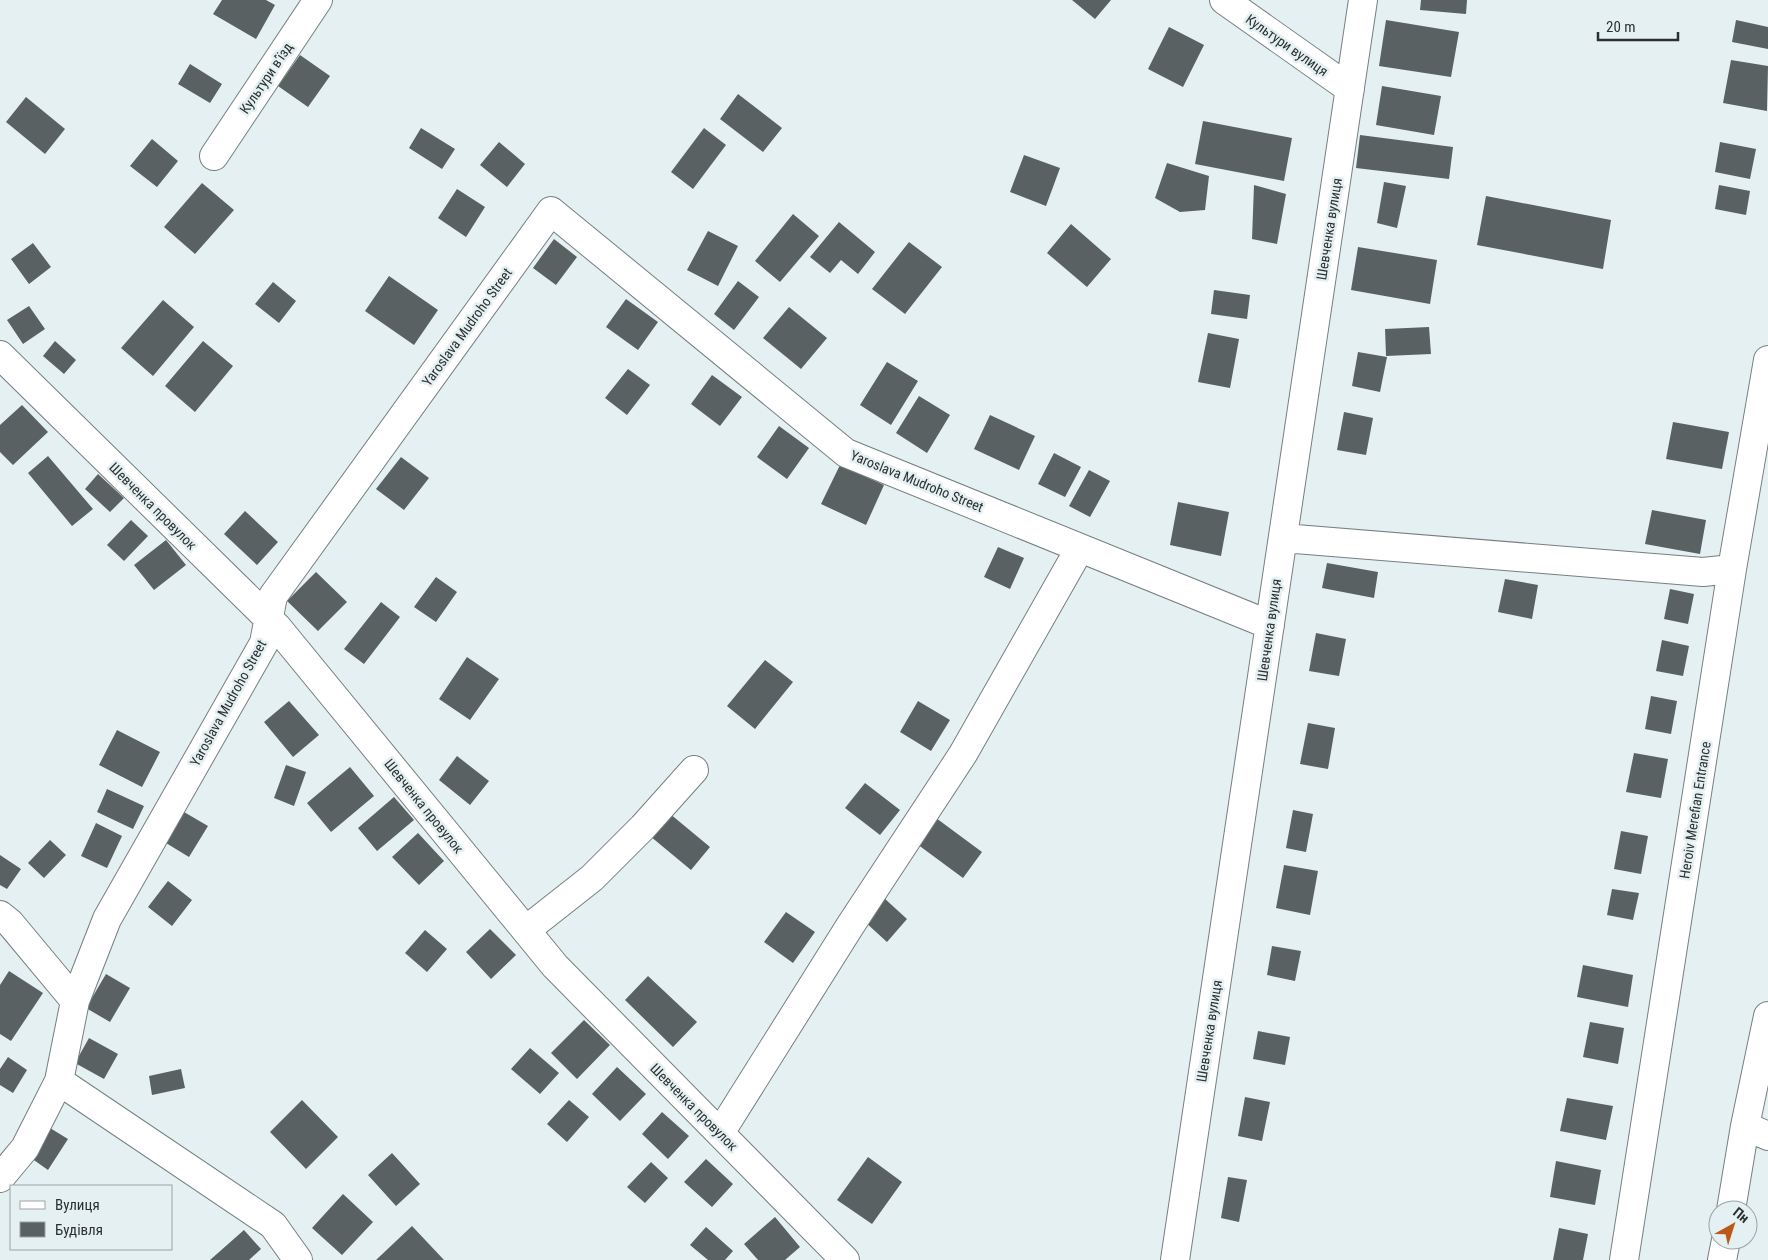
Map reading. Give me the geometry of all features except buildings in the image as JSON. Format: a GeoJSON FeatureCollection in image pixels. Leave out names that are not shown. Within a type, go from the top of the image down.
{"type":"FeatureCollection","features":[{"type":"Feature","properties":{"kind":"street","name":"Культури в’їзд"},"geometry":{"type":"LineString","coordinates":[[214,156],[318,0]]}},
{"type":"Feature","properties":{"kind":"street","name":"Культури вулиця"},"geometry":{"type":"LineString","coordinates":[[1224,0],[1350,89]]}},
{"type":"Feature","properties":{"kind":"street","name":"Шевченка вулиця"},"geometry":{"type":"LineString","coordinates":[[1175,1260],[1364,0]]}},
{"type":"Feature","properties":{"kind":"street","name":"Yaroslava Mudroho Street"},"geometry":{"type":"LineString","coordinates":[[0,1178],[25,1148],[59,1081],[76,1001],[107,919],[264,643],[273,596],[551,211],[846,453],[1270,625]]}},
{"type":"Feature","properties":{"kind":"street","name":"Шевченка провулок"},"geometry":{"type":"LineString","coordinates":[[0,355],[283,635],[555,966],[845,1260]]}},
{"type":"Feature","properties":{"kind":"street","name":"Heroiv Merefian Entrance"},"geometry":{"type":"LineString","coordinates":[[1624,1260],[1732,569],[1768,360]]}},
{"type":"Feature","properties":{"kind":"street"},"geometry":{"type":"LineString","coordinates":[[1282,538],[1703,572],[1732,569]]}},
{"type":"Feature","properties":{"kind":"street"},"geometry":{"type":"LineString","coordinates":[[720,1133],[850,926],[963,754],[1080,548]]}},
{"type":"Feature","properties":{"kind":"street"},"geometry":{"type":"LineString","coordinates":[[526,930],[592,878],[643,827],[694,770]]}},
{"type":"Feature","properties":{"kind":"street"},"geometry":{"type":"LineString","coordinates":[[0,915],[10,923],[76,1001]]}},
{"type":"Feature","properties":{"kind":"street"},"geometry":{"type":"LineString","coordinates":[[1734,1200],[1756,1131],[1768,1016]]}},
{"type":"Feature","properties":{"kind":"street"},"geometry":{"type":"LineString","coordinates":[[59,1081],[273,1226],[298,1260]]}}]}
